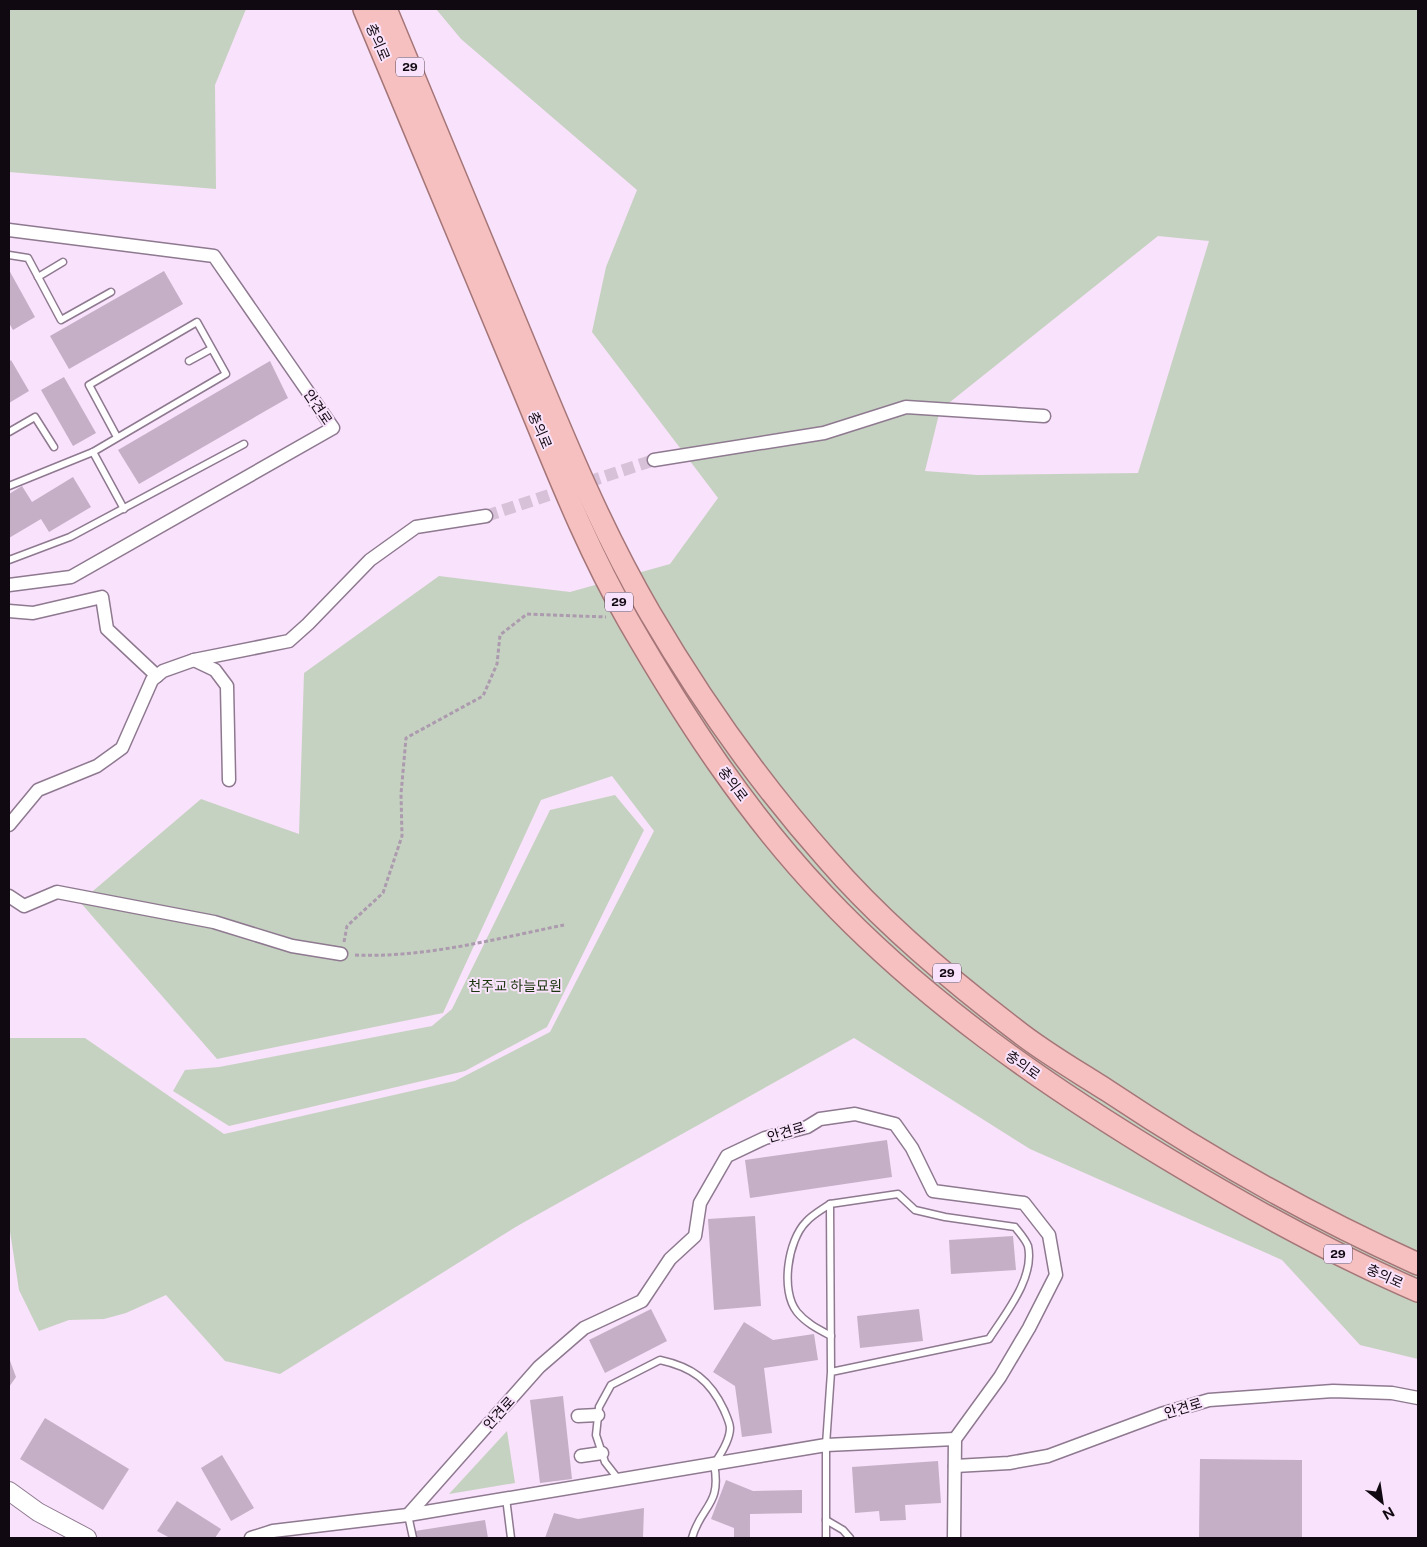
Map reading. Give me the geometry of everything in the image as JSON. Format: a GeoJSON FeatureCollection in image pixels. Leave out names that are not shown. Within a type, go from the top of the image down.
{"type":"FeatureCollection","features":[{"type":"Feature","properties":{"kind":"highway","name":"충의로"},"geometry":{"type":"LineString","coordinates":[[364,9],[583,532],[627,618],[698,735],[758,817],[821,892],[884,955],[990,1042],[1051,1085],[1136,1140],[1260,1214],[1356,1263],[1418,1291]]}},
{"type":"Feature","properties":{"kind":"highway","name":"충의로"},"geometry":{"type":"LineString","coordinates":[[386,9],[530,357],[609,536],[649,611],[701,695],[788,812],[829,862],[875,909],[1018,1032],[1218,1161],[1294,1204],[1418,1264]]}},
{"type":"Feature","properties":{"kind":"main road"},"geometry":{"type":"LineString","coordinates":[[9,1491],[38,1512],[87,1538]]}},
{"type":"Feature","properties":{"kind":"street","name":"안견로"},"geometry":{"type":"LineString","coordinates":[[9,230],[214,256],[333,428],[71,577],[9,585]]}},
{"type":"Feature","properties":{"kind":"street"},"geometry":{"type":"LineString","coordinates":[[654,460],[824,434],[906,407],[1044,416]]}},
{"type":"Feature","properties":{"kind":"street"},"geometry":{"type":"LineString","coordinates":[[9,825],[38,790],[97,766],[122,748],[152,680],[163,671],[194,660],[288,641],[308,624],[370,560],[416,527],[486,516]]}},
{"type":"Feature","properties":{"kind":"street"},"geometry":{"type":"LineString","coordinates":[[9,611],[33,614],[102,597],[107,629],[157,676]]}},
{"type":"Feature","properties":{"kind":"street"},"geometry":{"type":"LineString","coordinates":[[194,660],[215,670],[227,686],[229,780]]}},
{"type":"Feature","properties":{"kind":"street"},"geometry":{"type":"LineString","coordinates":[[9,896],[24,906],[57,892],[214,922],[292,946],[341,954]]}},
{"type":"Feature","properties":{"kind":"street","name":"안견로"},"geometry":{"type":"LineString","coordinates":[[408,1515],[539,1367],[584,1328],[642,1301],[670,1259],[695,1236],[700,1204],[727,1156],[765,1138],[807,1127],[820,1119],[855,1114],[895,1124],[912,1148],[933,1191],[1024,1203],[1049,1235],[1056,1275],[1029,1328],[1000,1377],[955,1439]]}},
{"type":"Feature","properties":{"kind":"street","name":"안견로"},"geometry":{"type":"LineString","coordinates":[[955,1466],[1009,1463],[1048,1456],[1161,1414],[1209,1400],[1333,1391],[1392,1393],[1418,1398]]}},
{"type":"Feature","properties":{"kind":"street"},"geometry":{"type":"LineString","coordinates":[[578,1416],[598,1415]]}},
{"type":"Feature","properties":{"kind":"street"},"geometry":{"type":"LineString","coordinates":[[252,1538],[273,1531],[408,1515],[826,1445],[955,1439],[954,1538]]}},
{"type":"Feature","properties":{"kind":"street"},"geometry":{"type":"LineString","coordinates":[[581,1456],[602,1453]]}},
{"type":"Feature","properties":{"kind":"lane"},"geometry":{"type":"LineString","coordinates":[[9,255],[28,258],[61,320],[111,292]]}},
{"type":"Feature","properties":{"kind":"lane"},"geometry":{"type":"LineString","coordinates":[[38,277],[63,262]]}},
{"type":"Feature","properties":{"kind":"lane"},"geometry":{"type":"LineString","coordinates":[[9,486],[93,452],[226,374],[198,322],[89,385],[117,437]]}},
{"type":"Feature","properties":{"kind":"lane"},"geometry":{"type":"LineString","coordinates":[[189,361],[211,349]]}},
{"type":"Feature","properties":{"kind":"lane"},"geometry":{"type":"LineString","coordinates":[[9,432],[35,418],[54,447]]}},
{"type":"Feature","properties":{"kind":"lane"},"geometry":{"type":"LineString","coordinates":[[9,560],[70,537],[244,444]]}},
{"type":"Feature","properties":{"kind":"lane"},"geometry":{"type":"LineString","coordinates":[[93,452],[124,509]]}},
{"type":"Feature","properties":{"kind":"lane"},"geometry":{"type":"LineString","coordinates":[[831,1336],[811,1326],[795,1310],[790,1293],[788,1271],[789,1254],[806,1222],[830,1204],[898,1194],[915,1210],[946,1217],[1015,1226],[1028,1246],[1028,1270],[1016,1296],[989,1339],[831,1372]]}},
{"type":"Feature","properties":{"kind":"lane"},"geometry":{"type":"LineString","coordinates":[[826,1538],[826,1445],[831,1372],[830,1204]]}},
{"type":"Feature","properties":{"kind":"lane"},"geometry":{"type":"LineString","coordinates":[[619,1480],[605,1462],[596,1435],[599,1407],[611,1385],[660,1360],[676,1363],[700,1377],[715,1390],[726,1414],[730,1429],[722,1451],[714,1464],[717,1478],[716,1495],[692,1538]]}},
{"type":"Feature","properties":{"kind":"lane"},"geometry":{"type":"LineString","coordinates":[[506,1498],[511,1538]]}},
{"type":"Feature","properties":{"kind":"lane"},"geometry":{"type":"LineString","coordinates":[[408,1515],[413,1538]]}},
{"type":"Feature","properties":{"kind":"lane"},"geometry":{"type":"LineString","coordinates":[[826,1520],[843,1530],[850,1538]]}},
{"type":"Feature","properties":{"kind":"path"},"geometry":{"type":"LineString","coordinates":[[564,926],[449,949],[382,956],[341,954],[347,926],[383,893],[402,836],[401,794],[406,738],[483,696],[497,664],[500,635],[526,614],[627,618]]}},
{"type":"Feature","properties":{"kind":"green space"},"geometry":{"type":"Polygon","coordinates":[[[9,9],[246,9],[215,85],[216,189],[9,172],[9,9]]]}},
{"type":"Feature","properties":{"kind":"green space"},"geometry":{"type":"Polygon","coordinates":[[[436,9],[1418,9],[1418,1359],[1360,1345],[1282,1260],[1030,1149],[854,1038],[519,1225],[280,1374],[225,1361],[166,1295],[126,1313],[104,1319],[69,1320],[39,1331],[19,1290],[9,1225],[9,1038],[85,1038],[224,1134],[455,1081],[550,1032],[654,831],[612,776],[541,800],[443,1013],[217,1059],[80,902],[201,799],[299,834],[304,673],[439,576],[570,592],[670,564],[718,498],[592,332],[606,267],[637,190],[461,39],[436,9]],[[1158,236],[940,410],[925,471],[977,475],[1138,473],[1209,241],[1158,236]]]}},
{"type":"Feature","properties":{"kind":"green space","name":"천주교 하늘묘원"},"geometry":{"type":"Polygon","coordinates":[[[615,795],[644,830],[547,1027],[465,1071],[229,1126],[173,1091],[185,1070],[219,1067],[432,1026],[452,1009],[550,810],[615,795]]]}},
{"type":"Feature","properties":{"kind":"green space"},"geometry":{"type":"Polygon","coordinates":[[[507,1431],[515,1483],[449,1494],[507,1431]]]}},
{"type":"Feature","properties":{"kind":"building"},"geometry":{"type":"Polygon","coordinates":[[[9,270],[35,317],[13,330],[9,323],[9,270]]]}},
{"type":"Feature","properties":{"kind":"building"},"geometry":{"type":"Polygon","coordinates":[[[164,271],[183,304],[69,369],[50,336],[164,271]]]}},
{"type":"Feature","properties":{"kind":"building"},"geometry":{"type":"Polygon","coordinates":[[[11,360],[29,391],[9,403],[9,362],[11,360]]]}},
{"type":"Feature","properties":{"kind":"building"},"geometry":{"type":"Polygon","coordinates":[[[270,361],[288,398],[139,484],[118,450],[270,361]]]}},
{"type":"Feature","properties":{"kind":"building"},"geometry":{"type":"Polygon","coordinates":[[[64,377],[96,433],[73,446],[41,390],[64,377]]]}},
{"type":"Feature","properties":{"kind":"building"},"geometry":{"type":"Polygon","coordinates":[[[73,477],[91,507],[49,532],[41,519],[9,538],[9,494],[22,486],[32,502],[73,477]]]}},
{"type":"Feature","properties":{"kind":"building"},"geometry":{"type":"Polygon","coordinates":[[[887,1140],[892,1177],[750,1198],[745,1160],[887,1140]]]}},
{"type":"Feature","properties":{"kind":"building"},"geometry":{"type":"Polygon","coordinates":[[[755,1216],[761,1306],[714,1310],[708,1219],[755,1216]]]}},
{"type":"Feature","properties":{"kind":"building"},"geometry":{"type":"Polygon","coordinates":[[[1013,1236],[1016,1270],[951,1274],[949,1240],[1013,1236]]]}},
{"type":"Feature","properties":{"kind":"building"},"geometry":{"type":"Polygon","coordinates":[[[651,1309],[667,1341],[605,1373],[589,1340],[651,1309]]]}},
{"type":"Feature","properties":{"kind":"building"},"geometry":{"type":"Polygon","coordinates":[[[919,1309],[923,1341],[860,1348],[857,1316],[919,1309]]]}},
{"type":"Feature","properties":{"kind":"building"},"geometry":{"type":"Polygon","coordinates":[[[744,1322],[773,1340],[814,1334],[818,1360],[764,1368],[772,1433],[742,1437],[735,1386],[713,1372],[744,1322]]]}},
{"type":"Feature","properties":{"kind":"building"},"geometry":{"type":"Polygon","coordinates":[[[9,1358],[16,1377],[9,1387],[9,1358]]]}},
{"type":"Feature","properties":{"kind":"building"},"geometry":{"type":"Polygon","coordinates":[[[563,1396],[572,1479],[540,1483],[530,1400],[563,1396]]]}},
{"type":"Feature","properties":{"kind":"building"},"geometry":{"type":"Polygon","coordinates":[[[45,1418],[129,1469],[103,1510],[20,1459],[45,1418]]]}},
{"type":"Feature","properties":{"kind":"building"},"geometry":{"type":"Polygon","coordinates":[[[222,1455],[254,1508],[231,1521],[201,1468],[222,1455]]]}},
{"type":"Feature","properties":{"kind":"building"},"geometry":{"type":"Polygon","coordinates":[[[1200,1459],[1302,1460],[1302,1538],[1199,1538],[1200,1459]]]}},
{"type":"Feature","properties":{"kind":"building"},"geometry":{"type":"Polygon","coordinates":[[[938,1461],[941,1503],[905,1505],[906,1520],[880,1521],[879,1511],[855,1513],[852,1467],[938,1461]]]}},
{"type":"Feature","properties":{"kind":"building"},"geometry":{"type":"Polygon","coordinates":[[[726,1480],[753,1491],[802,1490],[802,1513],[750,1514],[750,1538],[734,1538],[734,1528],[711,1519],[726,1480]]]}},
{"type":"Feature","properties":{"kind":"building"},"geometry":{"type":"Polygon","coordinates":[[[177,1501],[221,1529],[215,1538],[170,1538],[157,1531],[177,1501]]]}},
{"type":"Feature","properties":{"kind":"building"},"geometry":{"type":"Polygon","coordinates":[[[644,1508],[643,1538],[545,1538],[554,1513],[578,1519],[644,1508]]]}},
{"type":"Feature","properties":{"kind":"building"},"geometry":{"type":"Polygon","coordinates":[[[485,1520],[488,1538],[416,1538],[415,1531],[485,1520]]]}},
{"type":"Feature","properties":{"kind":"tunnel"},"geometry":{"type":"LineString","coordinates":[[486,516],[654,460]]}}]}
